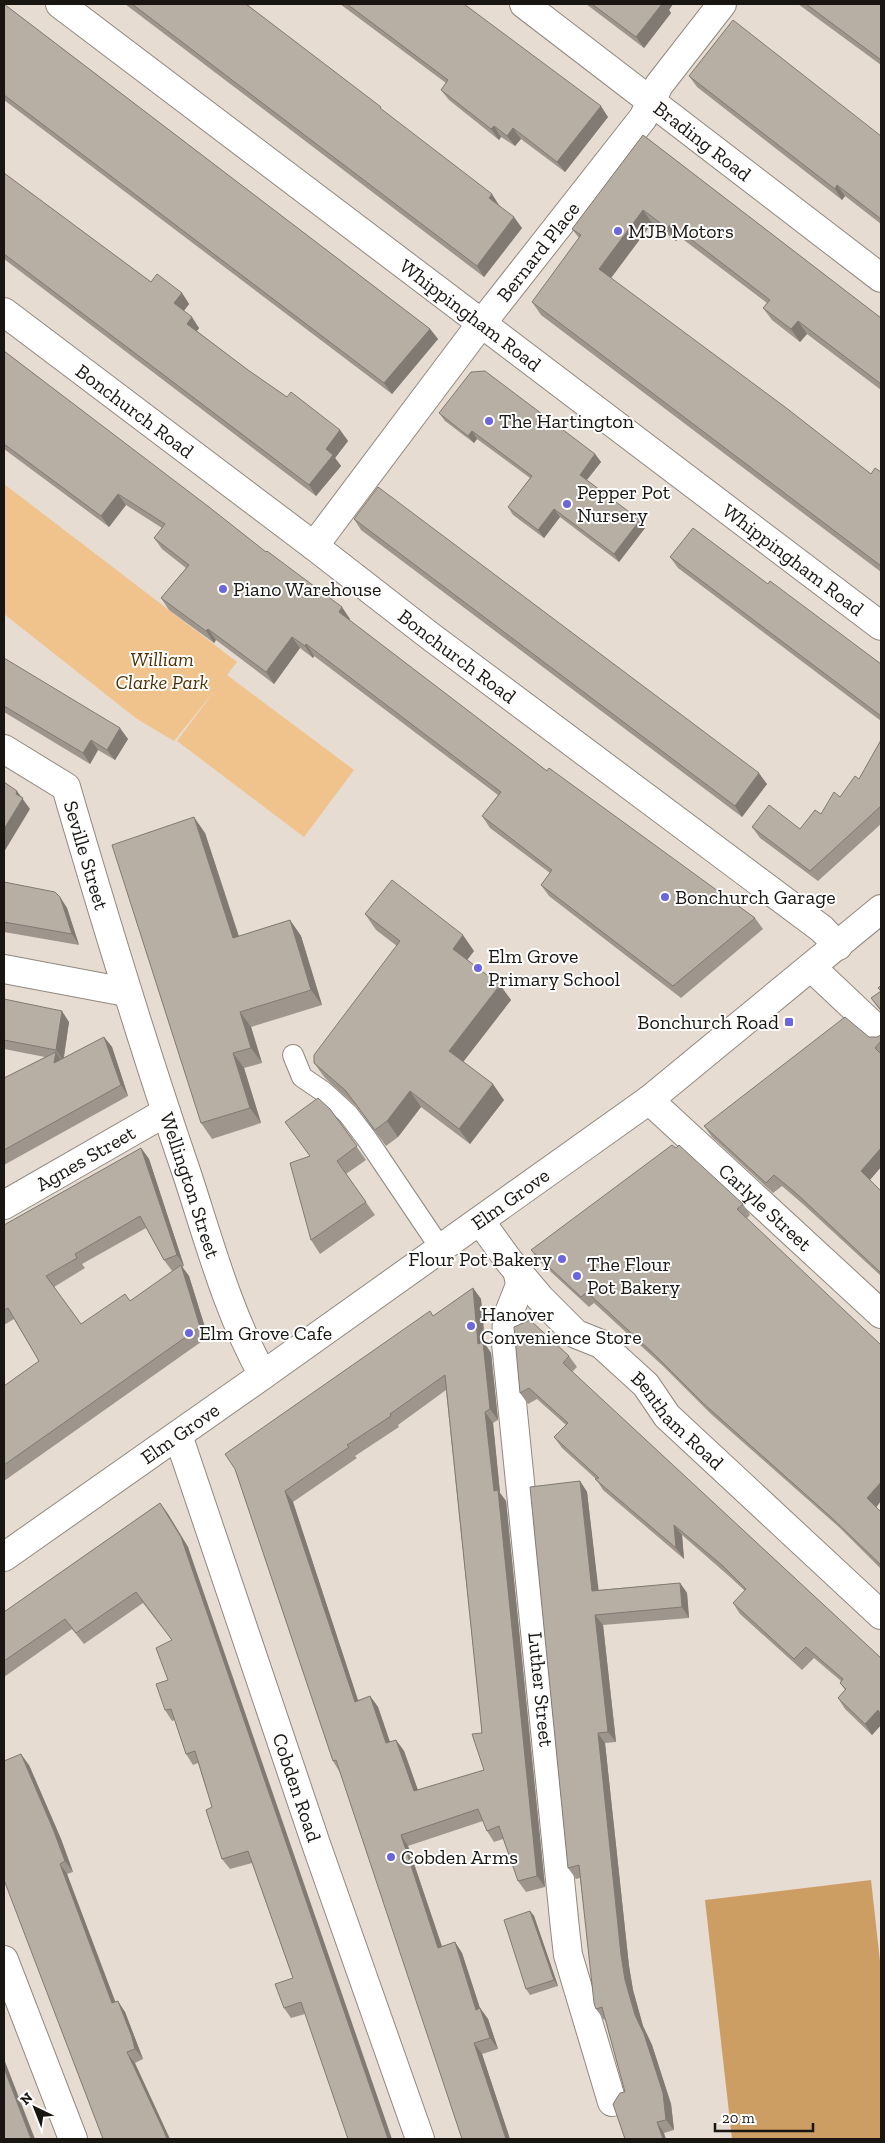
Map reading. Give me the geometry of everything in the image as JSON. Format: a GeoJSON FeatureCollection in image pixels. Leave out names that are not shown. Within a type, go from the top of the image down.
{"type":"FeatureCollection","features":[{"type":"Feature","properties":{"kind":"street","name":"Whippingham Road"},"geometry":{"type":"LineString","coordinates":[[60,4],[881,626]]}},
{"type":"Feature","properties":{"kind":"street","name":"Brading Road"},"geometry":{"type":"LineString","coordinates":[[524,4],[881,278]]}},
{"type":"Feature","properties":{"kind":"street","name":"Bernard Place"},"geometry":{"type":"LineString","coordinates":[[314,546],[482,323],[642,118],[659,85],[722,4]]}},
{"type":"Feature","properties":{"kind":"street","name":"Bonchurch Road"},"geometry":{"type":"LineString","coordinates":[[4,312],[430,636],[822,929],[838,946]]}},
{"type":"Feature","properties":{"kind":"street","name":"Seville Street"},"geometry":{"type":"LineString","coordinates":[[4,749],[66,787],[126,992]]}},
{"type":"Feature","properties":{"kind":"street","name":"Elm Grove"},"geometry":{"type":"LineString","coordinates":[[4,1557],[178,1436],[649,1100],[812,968],[881,909]]}},
{"type":"Feature","properties":{"kind":"street"},"geometry":{"type":"LineString","coordinates":[[812,968],[881,1033]]}},
{"type":"Feature","properties":{"kind":"street"},"geometry":{"type":"LineString","coordinates":[[4,969],[126,992]]}},
{"type":"Feature","properties":{"kind":"street","name":"Wellington Street"},"geometry":{"type":"LineString","coordinates":[[126,992],[223,1282],[250,1352],[264,1375]]}},
{"type":"Feature","properties":{"kind":"street","name":"Carlyle Street"},"geometry":{"type":"LineString","coordinates":[[649,1100],[881,1314]]}},
{"type":"Feature","properties":{"kind":"street","name":"Agnes Street"},"geometry":{"type":"LineString","coordinates":[[4,1205],[166,1112]]}},
{"type":"Feature","properties":{"kind":"street","name":"Bentham Road"},"geometry":{"type":"LineString","coordinates":[[480,1221],[518,1274],[576,1334],[601,1344],[646,1385],[667,1416],[881,1614]]}},
{"type":"Feature","properties":{"kind":"street","name":"Luther Street"},"geometry":{"type":"LineString","coordinates":[[518,1274],[520,1285],[506,1324],[506,1342],[568,1955],[612,2102]]}},
{"type":"Feature","properties":{"kind":"street","name":"Cobden Road"},"geometry":{"type":"LineString","coordinates":[[178,1436],[316,1844],[420,2139]]}},
{"type":"Feature","properties":{"kind":"street"},"geometry":{"type":"LineString","coordinates":[[4,1960],[73,2139]]}},
{"type":"Feature","properties":{"kind":"lane"},"geometry":{"type":"LineString","coordinates":[[294,1055],[302,1077],[324,1092],[348,1114],[368,1139],[441,1249]]}},
{"type":"Feature","properties":{"kind":"green space","name":"William Clarke Park"},"geometry":{"type":"Polygon","coordinates":[[[4,484],[237,662],[227,675],[354,770],[304,837],[177,741],[216,689],[174,741],[137,719],[4,614],[4,484]]]}},
{"type":"Feature","properties":{"kind":"shaded area"},"geometry":{"type":"Polygon","coordinates":[[[871,1880],[881,1970],[881,2139],[732,2139],[705,1900],[871,1880]]]}},
{"type":"Feature","properties":{"kind":"building"},"geometry":{"type":"Polygon","coordinates":[[[4,4],[430,329],[384,383],[4,95],[4,4]]]}},
{"type":"Feature","properties":{"kind":"building"},"geometry":{"type":"Polygon","coordinates":[[[132,4],[246,4],[492,194],[489,198],[514,217],[477,266],[132,4]]]}},
{"type":"Feature","properties":{"kind":"building"},"geometry":{"type":"Polygon","coordinates":[[[347,4],[464,4],[601,106],[557,162],[513,128],[507,136],[494,126],[491,129],[441,90],[448,80],[347,4]]]}},
{"type":"Feature","properties":{"kind":"building"},"geometry":{"type":"Polygon","coordinates":[[[592,4],[662,4],[636,37],[592,4]]]}},
{"type":"Feature","properties":{"kind":"building"},"geometry":{"type":"Polygon","coordinates":[[[806,4],[881,4],[881,60],[806,4]]]}},
{"type":"Feature","properties":{"kind":"building"},"geometry":{"type":"Polygon","coordinates":[[[733,20],[881,136],[881,219],[837,185],[835,189],[689,76],[733,20]]]}},
{"type":"Feature","properties":{"kind":"building"},"geometry":{"type":"Polygon","coordinates":[[[643,135],[881,318],[881,384],[798,321],[791,329],[763,308],[770,300],[671,224],[667,228],[643,210],[599,269],[785,407],[871,474],[875,468],[881,472],[881,566],[532,302],[581,235],[572,229],[643,135]]]}},
{"type":"Feature","properties":{"kind":"building"},"geometry":{"type":"Polygon","coordinates":[[[4,173],[151,282],[157,274],[182,293],[174,303],[192,317],[187,324],[287,397],[291,392],[340,430],[326,449],[333,455],[309,485],[4,254],[4,173]]]}},
{"type":"Feature","properties":{"kind":"building"},"geometry":{"type":"Polygon","coordinates":[[[4,351],[266,552],[342,607],[339,612],[547,771],[549,768],[755,918],[673,986],[541,885],[552,870],[482,816],[501,792],[306,644],[305,646],[292,637],[266,672],[208,629],[206,631],[161,598],[189,565],[154,538],[165,524],[118,494],[101,516],[4,444],[4,351]]]}},
{"type":"Feature","properties":{"kind":"building"},"geometry":{"type":"Polygon","coordinates":[[[485,371],[595,454],[580,475],[640,520],[614,554],[554,509],[538,530],[508,507],[532,476],[472,431],[468,436],[439,413],[471,372],[485,371]]]}},
{"type":"Feature","properties":{"kind":"building"},"geometry":{"type":"Polygon","coordinates":[[[378,487],[759,773],[735,806],[354,519],[378,487]]]}},
{"type":"Feature","properties":{"kind":"building"},"geometry":{"type":"Polygon","coordinates":[[[693,528],[768,584],[770,581],[881,664],[881,716],[670,557],[693,528]]]}},
{"type":"Feature","properties":{"kind":"building"},"geometry":{"type":"Polygon","coordinates":[[[4,658],[120,728],[107,750],[91,740],[83,753],[4,706],[4,658]]]}},
{"type":"Feature","properties":{"kind":"building"},"geometry":{"type":"Polygon","coordinates":[[[881,740],[881,806],[810,871],[752,827],[769,805],[800,829],[815,810],[821,814],[834,792],[840,797],[855,776],[859,779],[881,740]]]}},
{"type":"Feature","properties":{"kind":"building"},"geometry":{"type":"Polygon","coordinates":[[[4,782],[23,798],[4,829],[4,782]]]}},
{"type":"Feature","properties":{"kind":"building"},"geometry":{"type":"Polygon","coordinates":[[[194,817],[233,938],[290,920],[311,990],[240,1012],[251,1048],[233,1053],[250,1108],[201,1123],[112,845],[194,817]]]}},
{"type":"Feature","properties":{"kind":"building"},"geometry":{"type":"Polygon","coordinates":[[[392,880],[463,935],[453,949],[500,985],[449,1051],[493,1084],[459,1129],[410,1091],[387,1121],[375,1130],[346,1091],[314,1063],[314,1055],[400,941],[365,914],[392,880]]]}},
{"type":"Feature","properties":{"kind":"building"},"geometry":{"type":"Polygon","coordinates":[[[4,882],[55,892],[60,897],[72,934],[4,922],[4,882]]]}},
{"type":"Feature","properties":{"kind":"building"},"geometry":{"type":"Polygon","coordinates":[[[881,991],[881,1010],[871,998],[881,991]]]}},
{"type":"Feature","properties":{"kind":"building"},"geometry":{"type":"Polygon","coordinates":[[[4,999],[62,1011],[56,1050],[4,1040],[4,999]]]}},
{"type":"Feature","properties":{"kind":"building"},"geometry":{"type":"Polygon","coordinates":[[[845,1017],[869,1037],[881,1035],[881,1041],[875,1048],[881,1054],[881,1148],[861,1171],[881,1191],[881,1273],[797,1194],[774,1175],[766,1183],[704,1126],[845,1017]]]}},
{"type":"Feature","properties":{"kind":"building"},"geometry":{"type":"Polygon","coordinates":[[[104,1037],[121,1085],[4,1150],[4,1078],[56,1052],[54,1063],[104,1037]]]}},
{"type":"Feature","properties":{"kind":"building"},"geometry":{"type":"Polygon","coordinates":[[[318,1098],[330,1109],[357,1146],[337,1161],[366,1202],[311,1240],[290,1163],[310,1156],[285,1122],[318,1098]]]}},
{"type":"Feature","properties":{"kind":"building"},"geometry":{"type":"Polygon","coordinates":[[[672,1145],[676,1148],[679,1145],[743,1204],[737,1209],[881,1345],[881,1482],[867,1498],[881,1512],[881,1565],[832,1518],[703,1403],[587,1292],[581,1297],[531,1250],[672,1145]]]}},
{"type":"Feature","properties":{"kind":"building"},"geometry":{"type":"Polygon","coordinates":[[[141,1148],[177,1255],[164,1260],[140,1216],[75,1254],[77,1258],[46,1276],[81,1324],[125,1294],[130,1301],[181,1265],[200,1327],[4,1465],[4,1386],[39,1361],[8,1308],[4,1310],[4,1225],[141,1148]]]}},
{"type":"Feature","properties":{"kind":"building"},"geometry":{"type":"Polygon","coordinates":[[[473,1288],[478,1344],[483,1342],[490,1409],[485,1412],[494,1491],[498,1490],[537,1876],[518,1881],[499,1826],[487,1831],[478,1809],[401,1835],[438,1948],[455,1942],[476,2010],[480,2008],[490,2038],[474,2043],[506,2139],[462,2139],[336,1760],[333,1761],[235,1469],[225,1454],[430,1311],[433,1316],[473,1288]],[[445,1375],[390,1414],[391,1416],[347,1445],[349,1447],[285,1491],[355,1702],[370,1696],[386,1743],[396,1740],[414,1791],[484,1770],[472,1734],[482,1733],[445,1375]]]}},
{"type":"Feature","properties":{"kind":"building"},"geometry":{"type":"Polygon","coordinates":[[[530,1320],[569,1356],[563,1363],[881,1658],[881,1714],[878,1710],[865,1724],[838,1698],[846,1689],[840,1683],[843,1679],[806,1647],[794,1659],[733,1603],[746,1589],[723,1566],[674,1525],[676,1548],[595,1479],[599,1478],[554,1437],[568,1423],[529,1388],[520,1393],[514,1327],[530,1320]]]}},
{"type":"Feature","properties":{"kind":"building"},"geometry":{"type":"Polygon","coordinates":[[[580,1481],[592,1591],[680,1583],[682,1607],[595,1615],[608,1732],[598,1733],[621,1955],[625,1980],[635,2015],[644,2034],[663,2093],[666,2120],[657,2122],[663,2139],[625,2139],[613,2104],[620,2093],[625,2092],[602,2007],[596,2009],[594,2003],[579,1865],[568,1868],[530,1487],[580,1481]]]}},
{"type":"Feature","properties":{"kind":"building"},"geometry":{"type":"Polygon","coordinates":[[[160,1503],[181,1537],[388,2139],[348,2139],[301,2002],[284,2008],[275,1984],[293,1978],[248,1851],[222,1859],[206,1810],[212,1807],[195,1751],[186,1754],[171,1709],[165,1710],[156,1684],[168,1680],[156,1648],[172,1640],[136,1592],[76,1633],[65,1619],[4,1661],[4,1612],[160,1503]]]}},
{"type":"Feature","properties":{"kind":"building"},"geometry":{"type":"Polygon","coordinates":[[[21,1754],[65,1861],[60,1864],[112,2003],[118,2001],[132,2037],[135,2049],[127,2052],[167,2139],[103,2139],[4,1880],[4,1761],[21,1754]]]}},
{"type":"Feature","properties":{"kind":"building"},"geometry":{"type":"Polygon","coordinates":[[[530,1911],[554,1980],[526,1989],[504,1920],[530,1911]]]}},
{"type":"Feature","properties":{"kind":"building"},"geometry":{"type":"Polygon","coordinates":[[[4,2068],[31,2139],[4,2139],[4,2068]]]}},
{"type":"Feature","properties":{"kind":"place","name":"MJB Motors"},"geometry":{"type":"Point","coordinates":[618,231]}},
{"type":"Feature","properties":{"kind":"place","name":"The Hartington"},"geometry":{"type":"Point","coordinates":[489,421]}},
{"type":"Feature","properties":{"kind":"place","name":"Pepper Pot Nursery"},"geometry":{"type":"Point","coordinates":[567,504]}},
{"type":"Feature","properties":{"kind":"place","name":"Piano Warehouse"},"geometry":{"type":"Point","coordinates":[223,589]}},
{"type":"Feature","properties":{"kind":"place","name":"Bonchurch Garage"},"geometry":{"type":"Point","coordinates":[665,897]}},
{"type":"Feature","properties":{"kind":"place","name":"Elm Grove Primary School"},"geometry":{"type":"Point","coordinates":[478,968]}},
{"type":"Feature","properties":{"kind":"place","name":"Bonchurch Road"},"geometry":{"type":"Point","coordinates":[789,1022]}},
{"type":"Feature","properties":{"kind":"place","name":"Flour Pot Bakery"},"geometry":{"type":"Point","coordinates":[562,1259]}},
{"type":"Feature","properties":{"kind":"place","name":"The Flour Pot Bakery"},"geometry":{"type":"Point","coordinates":[577,1276]}},
{"type":"Feature","properties":{"kind":"place","name":"Hanover Convenience Store"},"geometry":{"type":"Point","coordinates":[471,1326]}},
{"type":"Feature","properties":{"kind":"place","name":"Elm Grove Cafe"},"geometry":{"type":"Point","coordinates":[189,1333]}},
{"type":"Feature","properties":{"kind":"place","name":"Cobden Arms"},"geometry":{"type":"Point","coordinates":[391,1857]}}]}
